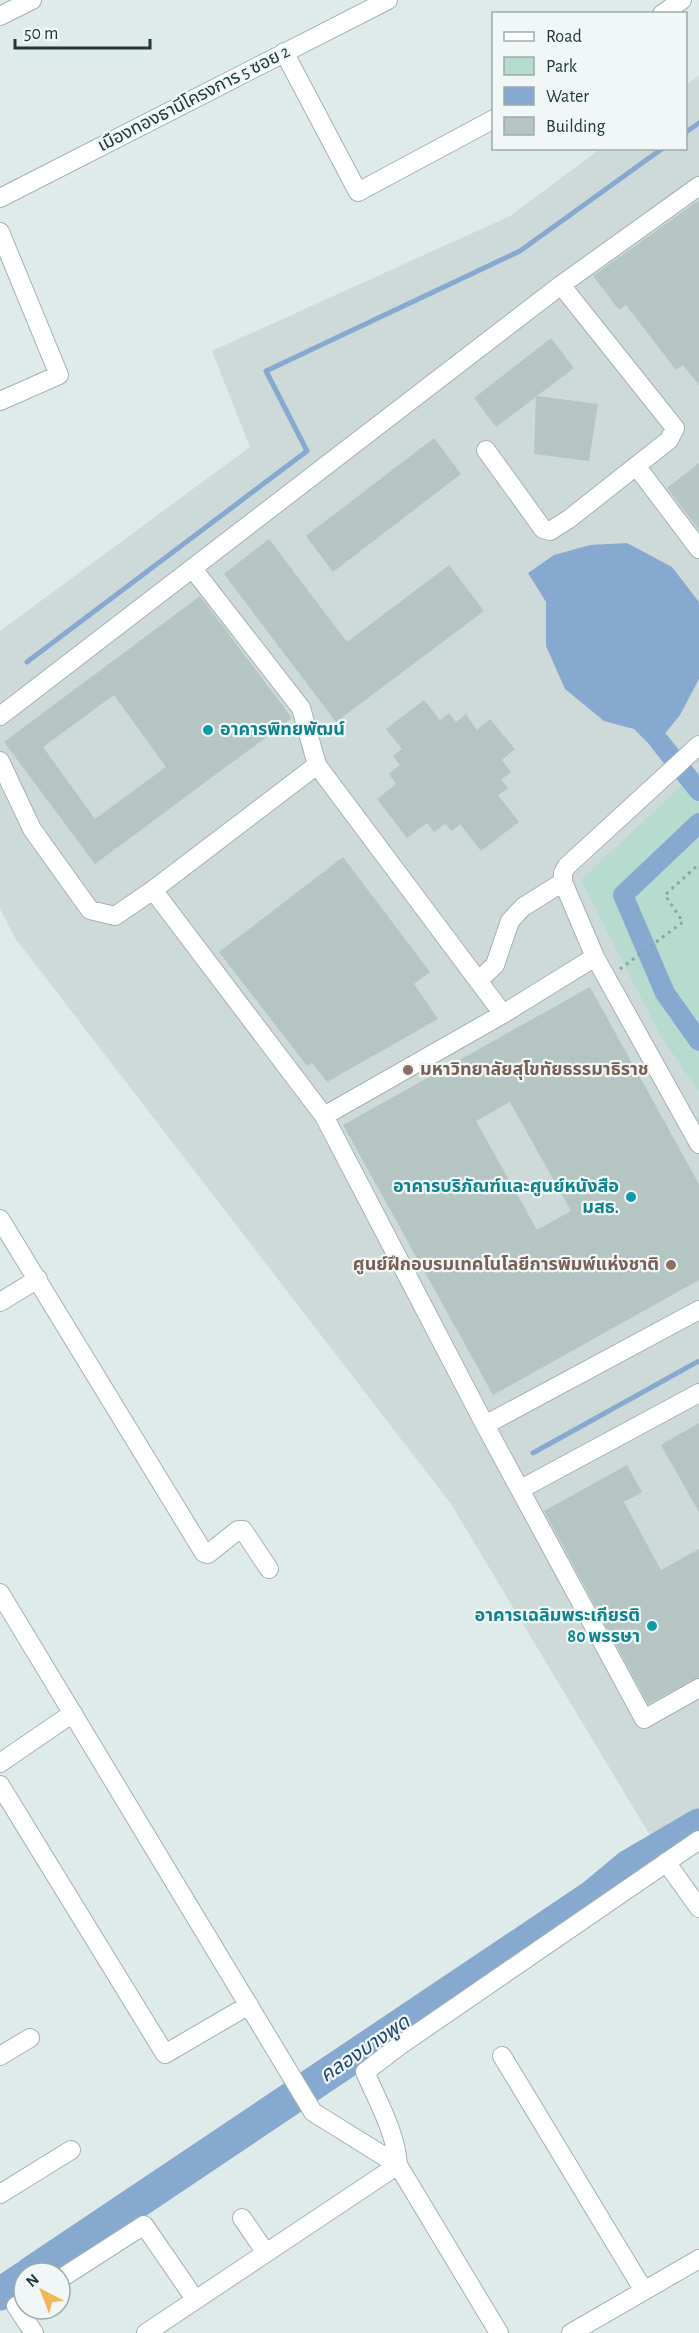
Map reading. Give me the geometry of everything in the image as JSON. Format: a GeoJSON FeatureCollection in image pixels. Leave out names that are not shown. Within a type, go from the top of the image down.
{"type":"FeatureCollection","features":[{"type":"Feature","properties":{"kind":"street"},"geometry":{"type":"LineString","coordinates":[[0,16],[32,0]]}},
{"type":"Feature","properties":{"kind":"street","name":"เมืองทองธานีโครงการ 5 ซอย 2"},"geometry":{"type":"LineString","coordinates":[[0,198],[388,0]]}},
{"type":"Feature","properties":{"kind":"street"},"geometry":{"type":"LineString","coordinates":[[665,12],[682,0]]}},
{"type":"Feature","properties":{"kind":"street"},"geometry":{"type":"LineString","coordinates":[[284,52],[358,192],[492,120]]}},
{"type":"Feature","properties":{"kind":"street"},"geometry":{"type":"LineString","coordinates":[[0,716],[561,285],[699,186]]}},
{"type":"Feature","properties":{"kind":"street"},"geometry":{"type":"LineString","coordinates":[[0,232],[59,375],[0,401]]}},
{"type":"Feature","properties":{"kind":"street"},"geometry":{"type":"LineString","coordinates":[[486,450],[543,529],[550,531],[637,467],[669,440],[675,428],[561,285]]}},
{"type":"Feature","properties":{"kind":"street"},"geometry":{"type":"LineString","coordinates":[[637,467],[699,549]]}},
{"type":"Feature","properties":{"kind":"street"},"geometry":{"type":"LineString","coordinates":[[193,569],[301,708],[317,765],[503,1014]]}},
{"type":"Feature","properties":{"kind":"street"},"geometry":{"type":"LineString","coordinates":[[696,748],[567,866],[563,873],[563,882],[595,957],[699,1144]]}},
{"type":"Feature","properties":{"kind":"street"},"geometry":{"type":"LineString","coordinates":[[0,761],[32,829],[90,910],[115,916],[153,890],[317,765]]}},
{"type":"Feature","properties":{"kind":"street"},"geometry":{"type":"LineString","coordinates":[[477,981],[495,966],[510,921],[523,907],[563,882]]}},
{"type":"Feature","properties":{"kind":"street"},"geometry":{"type":"LineString","coordinates":[[153,890],[324,1116],[485,1425],[644,1719],[699,1688]]}},
{"type":"Feature","properties":{"kind":"street"},"geometry":{"type":"LineString","coordinates":[[324,1116],[503,1014],[595,957]]}},
{"type":"Feature","properties":{"kind":"street"},"geometry":{"type":"LineString","coordinates":[[0,1219],[204,1553],[208,1554],[238,1530],[243,1530],[269,1569]]}},
{"type":"Feature","properties":{"kind":"street"},"geometry":{"type":"LineString","coordinates":[[0,1302],[38,1279]]}},
{"type":"Feature","properties":{"kind":"street"},"geometry":{"type":"LineString","coordinates":[[485,1425],[699,1310]]}},
{"type":"Feature","properties":{"kind":"street"},"geometry":{"type":"LineString","coordinates":[[521,1489],[699,1393]]}},
{"type":"Feature","properties":{"kind":"street"},"geometry":{"type":"LineString","coordinates":[[0,1593],[313,2112],[398,2165]]}},
{"type":"Feature","properties":{"kind":"street"},"geometry":{"type":"LineString","coordinates":[[0,1763],[73,1713]]}},
{"type":"Feature","properties":{"kind":"street"},"geometry":{"type":"LineString","coordinates":[[0,1785],[165,2054],[249,2005]]}},
{"type":"Feature","properties":{"kind":"street"},"geometry":{"type":"LineString","coordinates":[[499,2333],[398,2165],[390,2130],[365,2073],[399,2046],[699,1840]]}},
{"type":"Feature","properties":{"kind":"street"},"geometry":{"type":"LineString","coordinates":[[666,1862],[699,1908]]}},
{"type":"Feature","properties":{"kind":"street"},"geometry":{"type":"LineString","coordinates":[[0,2056],[30,2038]]}},
{"type":"Feature","properties":{"kind":"street"},"geometry":{"type":"LineString","coordinates":[[502,2056],[644,2290]]}},
{"type":"Feature","properties":{"kind":"street"},"geometry":{"type":"LineString","coordinates":[[0,2194],[71,2150]]}},
{"type":"Feature","properties":{"kind":"street"},"geometry":{"type":"LineString","coordinates":[[146,2333],[398,2165]]}},
{"type":"Feature","properties":{"kind":"street"},"geometry":{"type":"LineString","coordinates":[[242,2218],[266,2253]]}},
{"type":"Feature","properties":{"kind":"street"},"geometry":{"type":"LineString","coordinates":[[72,2272],[144,2225],[195,2299]]}},
{"type":"Feature","properties":{"kind":"street"},"geometry":{"type":"LineString","coordinates":[[571,2333],[699,2259]]}},
{"type":"Feature","properties":{"kind":"path"},"geometry":{"type":"LineString","coordinates":[[634,959],[682,922],[665,895],[699,864]]}},
{"type":"Feature","properties":{"kind":"shaded area","name":"มหาวิทยาลัยสุโขทัยธรรมาธิราช"},"geometry":{"type":"Polygon","coordinates":[[[699,75],[699,1815],[654,1842],[451,1504],[15,938],[0,909],[0,631],[250,447],[212,351],[510,216],[599,150],[687,150],[687,84],[699,75]]]}},
{"type":"Feature","properties":{"kind":"green space"},"geometry":{"type":"Polygon","coordinates":[[[699,769],[699,1092],[660,1035],[581,880],[699,769]]]}},
{"type":"Feature","properties":{"kind":"water"},"geometry":{"type":"Polygon","coordinates":[[[627,543],[672,567],[699,602],[699,679],[680,715],[659,741],[651,746],[634,729],[604,721],[565,689],[546,646],[546,602],[528,573],[554,555],[590,545],[627,543]]]}},
{"type":"Feature","properties":{"kind":"building"},"geometry":{"type":"Polygon","coordinates":[[[699,200],[699,385],[683,365],[676,370],[626,305],[619,310],[593,276],[699,200]]]}},
{"type":"Feature","properties":{"kind":"building"},"geometry":{"type":"Polygon","coordinates":[[[551,338],[574,368],[537,396],[598,404],[589,461],[534,454],[536,397],[496,427],[474,398],[551,338]]]}},
{"type":"Feature","properties":{"kind":"building"},"geometry":{"type":"Polygon","coordinates":[[[434,438],[461,474],[333,572],[306,536],[434,438]]]}},
{"type":"Feature","properties":{"kind":"building"},"geometry":{"type":"Polygon","coordinates":[[[699,463],[699,530],[667,488],[699,463]]]}},
{"type":"Feature","properties":{"kind":"building"},"geometry":{"type":"Polygon","coordinates":[[[269,539],[347,642],[449,565],[484,611],[336,722],[224,574],[269,539]]]}},
{"type":"Feature","properties":{"kind":"building","name":"อาคารพิทยพัฒน์"},"geometry":{"type":"Polygon","coordinates":[[[200,596],[292,718],[95,864],[4,742],[200,596]],[[114,695],[43,747],[95,819],[166,767],[114,695]]]}},
{"type":"Feature","properties":{"kind":"building"},"geometry":{"type":"Polygon","coordinates":[[[424,700],[440,720],[449,713],[456,722],[466,714],[477,730],[490,719],[515,749],[502,760],[511,772],[501,780],[508,788],[498,795],[519,822],[481,851],[460,824],[452,831],[445,824],[434,832],[427,823],[407,838],[377,799],[396,784],[389,774],[400,765],[393,756],[402,749],[386,729],[424,700]]]}},
{"type":"Feature","properties":{"kind":"building"},"geometry":{"type":"Polygon","coordinates":[[[343,857],[430,972],[414,984],[438,1019],[327,1082],[312,1063],[307,1066],[219,952],[343,857]]]}},
{"type":"Feature","properties":{"kind":"building","name":"อาคารบริภัณฑ์และศูนย์หนังสือ มสธ."},"geometry":{"type":"Polygon","coordinates":[[[590,987],[699,1184],[699,1280],[493,1395],[343,1125],[590,987]],[[510,1102],[476,1121],[537,1230],[571,1211],[510,1102]]]}},
{"type":"Feature","properties":{"kind":"building"},"geometry":{"type":"Polygon","coordinates":[[[699,1423],[699,1512],[661,1445],[699,1423]]]}},
{"type":"Feature","properties":{"kind":"building","name":"อาคารเฉลิมพระเกียรติ 80 พรรษา"},"geometry":{"type":"Polygon","coordinates":[[[627,1465],[642,1492],[624,1502],[661,1570],[699,1549],[699,1677],[648,1704],[544,1511],[627,1465]]]}},
{"type":"Feature","properties":{"kind":"waterway"},"geometry":{"type":"LineString","coordinates":[[687,131],[699,123]]}},
{"type":"Feature","properties":{"kind":"waterway"},"geometry":{"type":"LineString","coordinates":[[27,662],[307,451],[266,371],[520,251],[660,150]]}},
{"type":"Feature","properties":{"kind":"waterway"},"geometry":{"type":"LineString","coordinates":[[659,741],[699,791]]}},
{"type":"Feature","properties":{"kind":"waterway"},"geometry":{"type":"LineString","coordinates":[[699,823],[623,895],[665,993],[699,1041]]}},
{"type":"Feature","properties":{"kind":"waterway"},"geometry":{"type":"LineString","coordinates":[[533,1453],[699,1361]]}},
{"type":"Feature","properties":{"kind":"waterway","name":"คลองบางพูด"},"geometry":{"type":"LineString","coordinates":[[49,2261],[593,1896],[629,1866],[699,1825]]}},
{"type":"Feature","properties":{"kind":"waterway","name":"คลองบางพูด"},"geometry":{"type":"LineString","coordinates":[[0,2294],[12,2286]]}},
{"type":"Feature","properties":{"kind":"place","name":"อาคารพิทยพัฒน์"},"geometry":{"type":"Point","coordinates":[208,730]}},
{"type":"Feature","properties":{"kind":"place","name":"มหาวิทยาลัยสุโขทัยธรรมาธิราช"},"geometry":{"type":"Point","coordinates":[408,1070]}},
{"type":"Feature","properties":{"kind":"place","name":"อาคารบริภัณฑ์และศูนย์หนังสือ มสธ."},"geometry":{"type":"Point","coordinates":[631,1197]}},
{"type":"Feature","properties":{"kind":"place","name":"ศูนย์ฝึกอบรมเทคโนโลยีการพิมพ์แห่งชาติ"},"geometry":{"type":"Point","coordinates":[671,1265]}},
{"type":"Feature","properties":{"kind":"place","name":"อาคารเฉลิมพระเกียรติ 80 พรรษา"},"geometry":{"type":"Point","coordinates":[652,1626]}}]}
